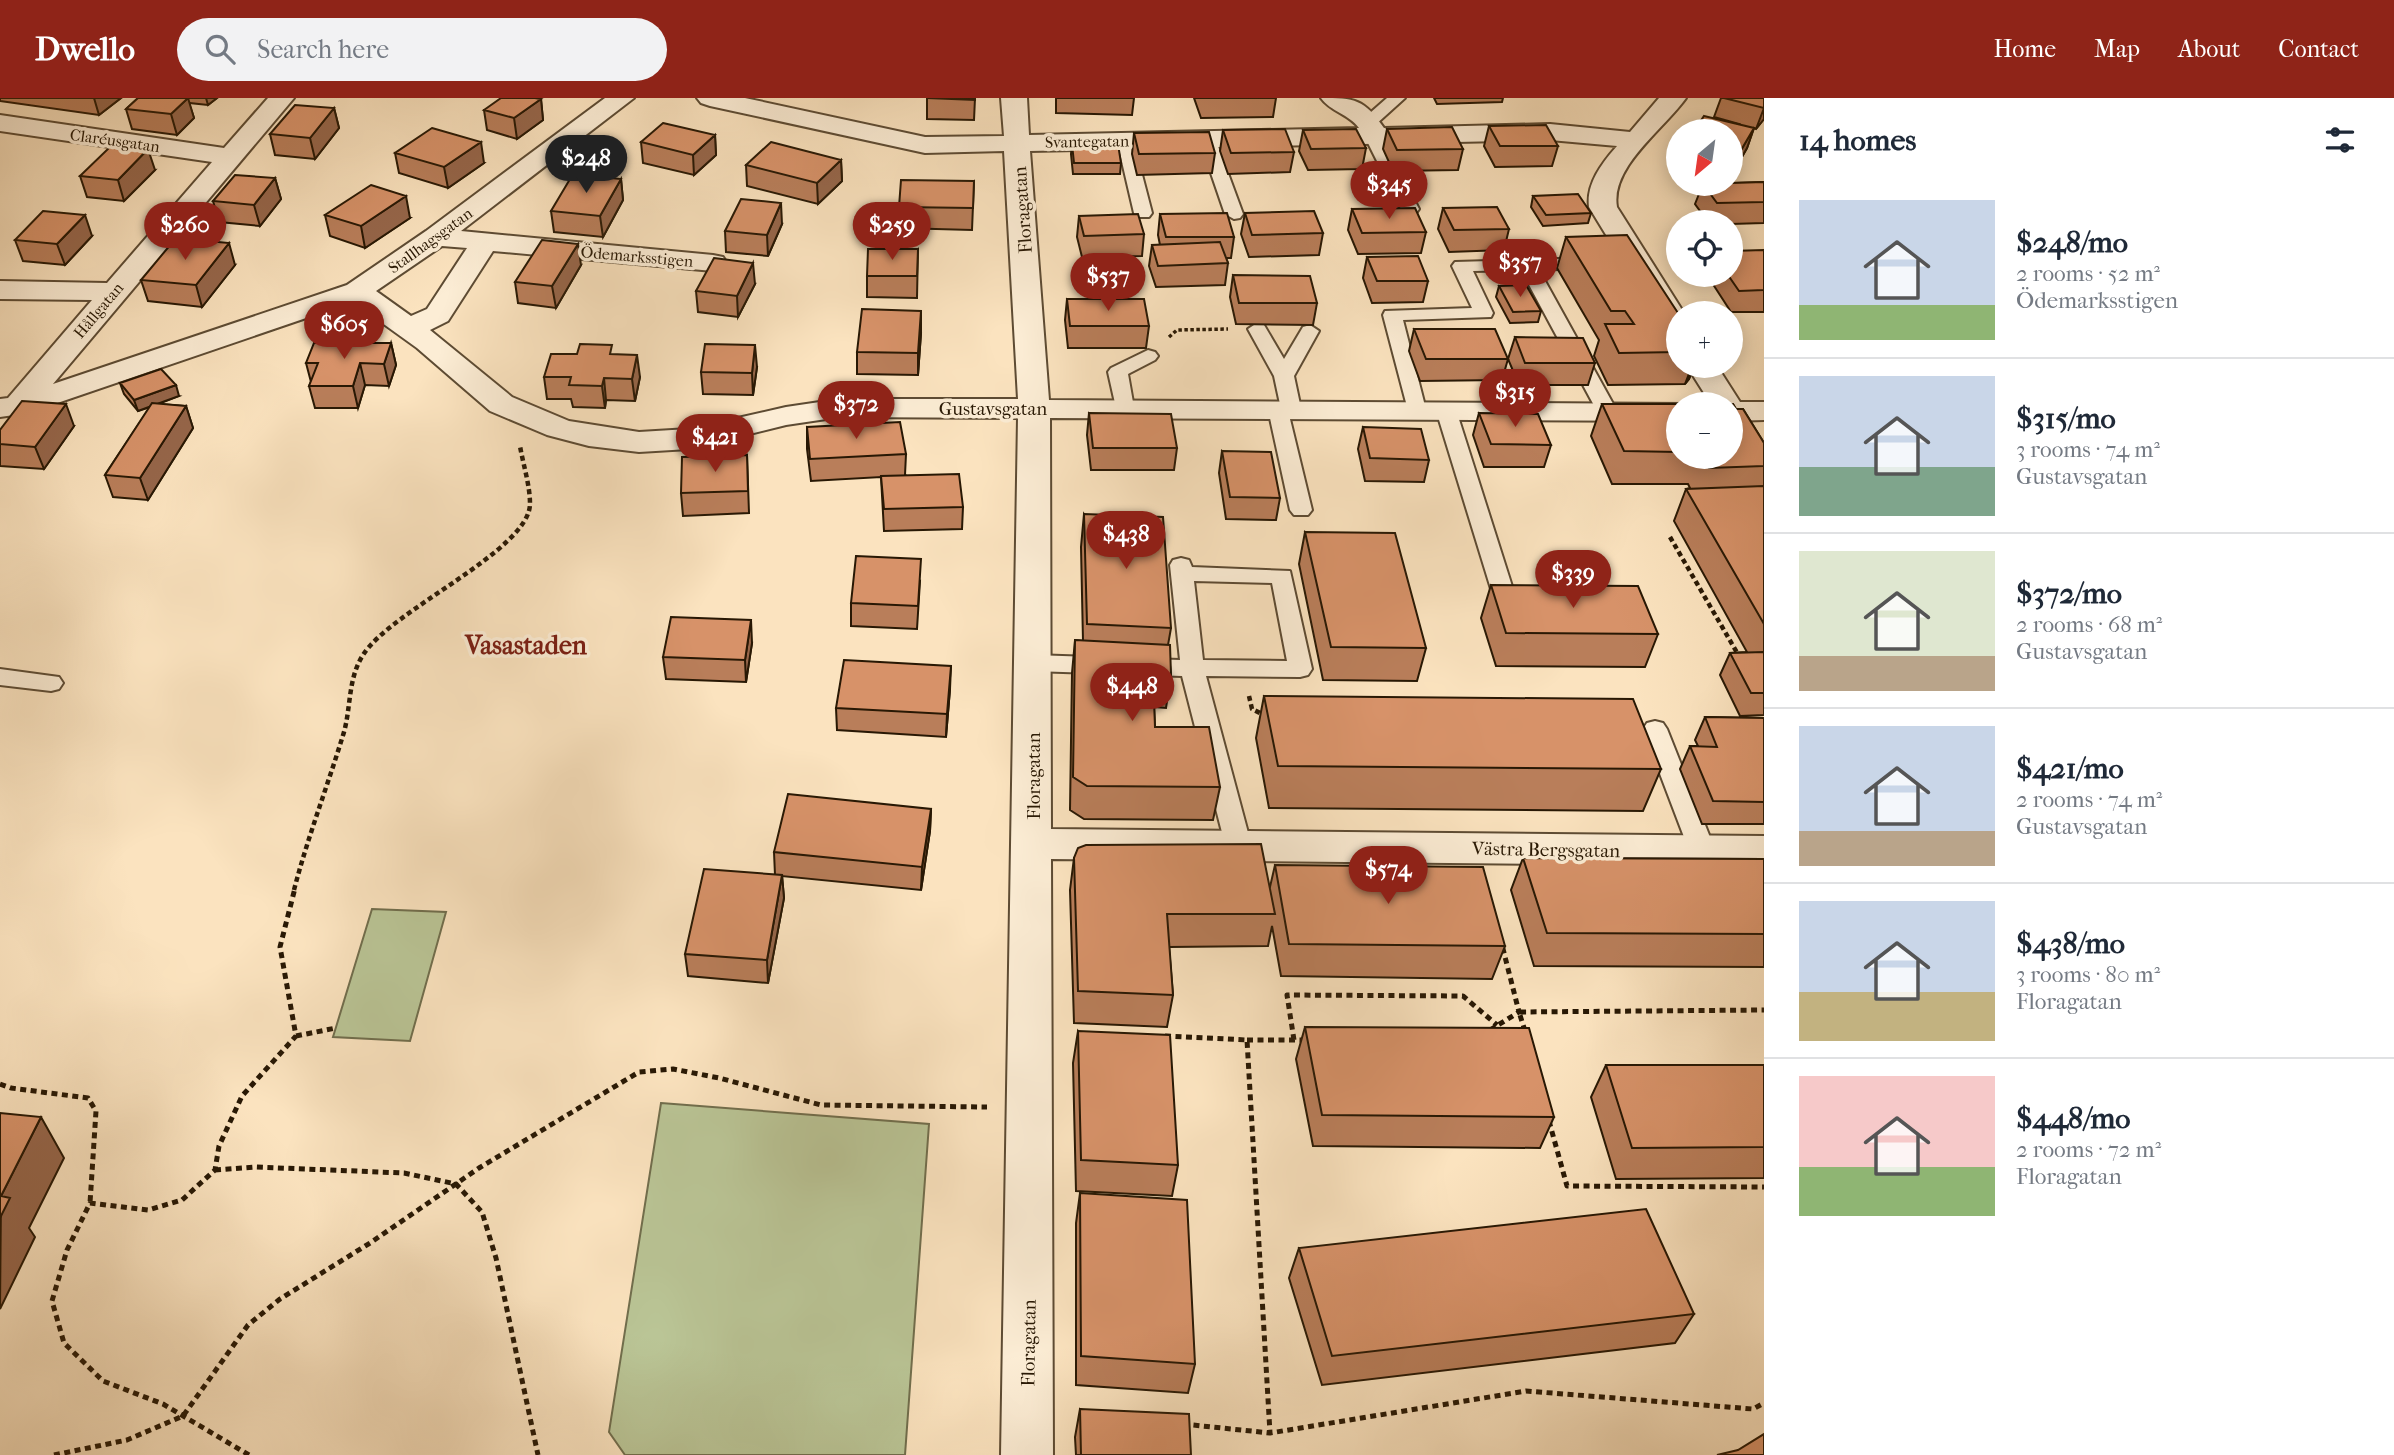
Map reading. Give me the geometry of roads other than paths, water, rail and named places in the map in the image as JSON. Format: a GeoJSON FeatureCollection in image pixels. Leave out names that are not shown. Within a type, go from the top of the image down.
{"type":"FeatureCollection","features":[{"type":"Feature","properties":{"kind":"street","name":"Hållgatan"},"geometry":{"type":"LineString","coordinates":[[6,414],[281,98]]}},
{"type":"Feature","properties":{"kind":"street","name":"Stallhagsgatan"},"geometry":{"type":"LineString","coordinates":[[6,414],[357,291],[436,237],[621,98]]}},
{"type":"Feature","properties":{"kind":"street","name":"Svantegatan"},"geometry":{"type":"LineString","coordinates":[[710,98],[925,145],[1372,131],[1550,132],[1637,140]]}},
{"type":"Feature","properties":{"kind":"street","name":"Floragatan"},"geometry":{"type":"LineString","coordinates":[[1014,98],[1034,408],[1027,1455]]}},
{"type":"Feature","properties":{"kind":"street"},"geometry":{"type":"LineString","coordinates":[[1334,98],[1362,114],[1372,131]]}},
{"type":"Feature","properties":{"kind":"street"},"geometry":{"type":"LineString","coordinates":[[1666,308],[1603,207],[1601,194],[1615,163],[1673,98]]}},
{"type":"Feature","properties":{"kind":"street","name":"Claréusgatan"},"geometry":{"type":"LineString","coordinates":[[0,123],[230,157]]}},
{"type":"Feature","properties":{"kind":"street","name":"Ödemarksstigen"},"geometry":{"type":"LineString","coordinates":[[436,237],[713,263]]}},
{"type":"Feature","properties":{"kind":"street"},"geometry":{"type":"LineString","coordinates":[[410,328],[438,315],[485,242]]}},
{"type":"Feature","properties":{"kind":"street"},"geometry":{"type":"LineString","coordinates":[[0,290],[114,292]]}},
{"type":"Feature","properties":{"kind":"street","name":"Gustavsgatan"},"geometry":{"type":"LineString","coordinates":[[357,291],[410,328],[501,404],[541,421],[590,436],[639,442],[689,439],[786,416],[840,408],[1666,412]]}},
{"type":"Feature","properties":{"kind":"street"},"geometry":{"type":"LineString","coordinates":[[1743,412],[1764,411]]}},
{"type":"Feature","properties":{"kind":"street"},"geometry":{"type":"LineString","coordinates":[[1743,430],[1751,442]]}},
{"type":"Feature","properties":{"kind":"street","name":"Västra Bergsgatan"},"geometry":{"type":"LineString","coordinates":[[1033,844],[1764,851]]}},
{"type":"Feature","properties":{"kind":"lane"},"geometry":{"type":"LineString","coordinates":[[1397,98],[1372,131],[1410,209]]}},
{"type":"Feature","properties":{"kind":"lane"},"geometry":{"type":"LineString","coordinates":[[1207,138],[1234,215]]}},
{"type":"Feature","properties":{"kind":"lane"},"geometry":{"type":"LineString","coordinates":[[1125,140],[1143,213]]}},
{"type":"Feature","properties":{"kind":"lane"},"geometry":{"type":"LineString","coordinates":[[1506,602],[1392,315],[1484,313],[1461,266],[1637,261]]}},
{"type":"Feature","properties":{"kind":"lane"},"geometry":{"type":"LineString","coordinates":[[1527,264],[1606,411]]}},
{"type":"Feature","properties":{"kind":"lane"},"geometry":{"type":"LineString","coordinates":[[1257,329],[1284,376],[1285,409],[1301,510]]}},
{"type":"Feature","properties":{"kind":"lane"},"geometry":{"type":"LineString","coordinates":[[1284,376],[1310,331]]}},
{"type":"Feature","properties":{"kind":"lane"},"geometry":{"type":"LineString","coordinates":[[1124,408],[1118,372],[1148,356]]}},
{"type":"Feature","properties":{"kind":"lane"},"geometry":{"type":"LineString","coordinates":[[1033,663],[1192,668],[1300,669],[1282,576],[1181,569],[1192,668],[1238,844]]}},
{"type":"Feature","properties":{"kind":"lane"},"geometry":{"type":"LineString","coordinates":[[0,677],[51,683]]}},
{"type":"Feature","properties":{"kind":"lane"},"geometry":{"type":"LineString","coordinates":[[1655,729],[1702,850]]}},
{"type":"Feature","properties":{"kind":"district","name":"Vasastaden"},"geometry":{"type":"Point","coordinates":[526,645]}}]}
